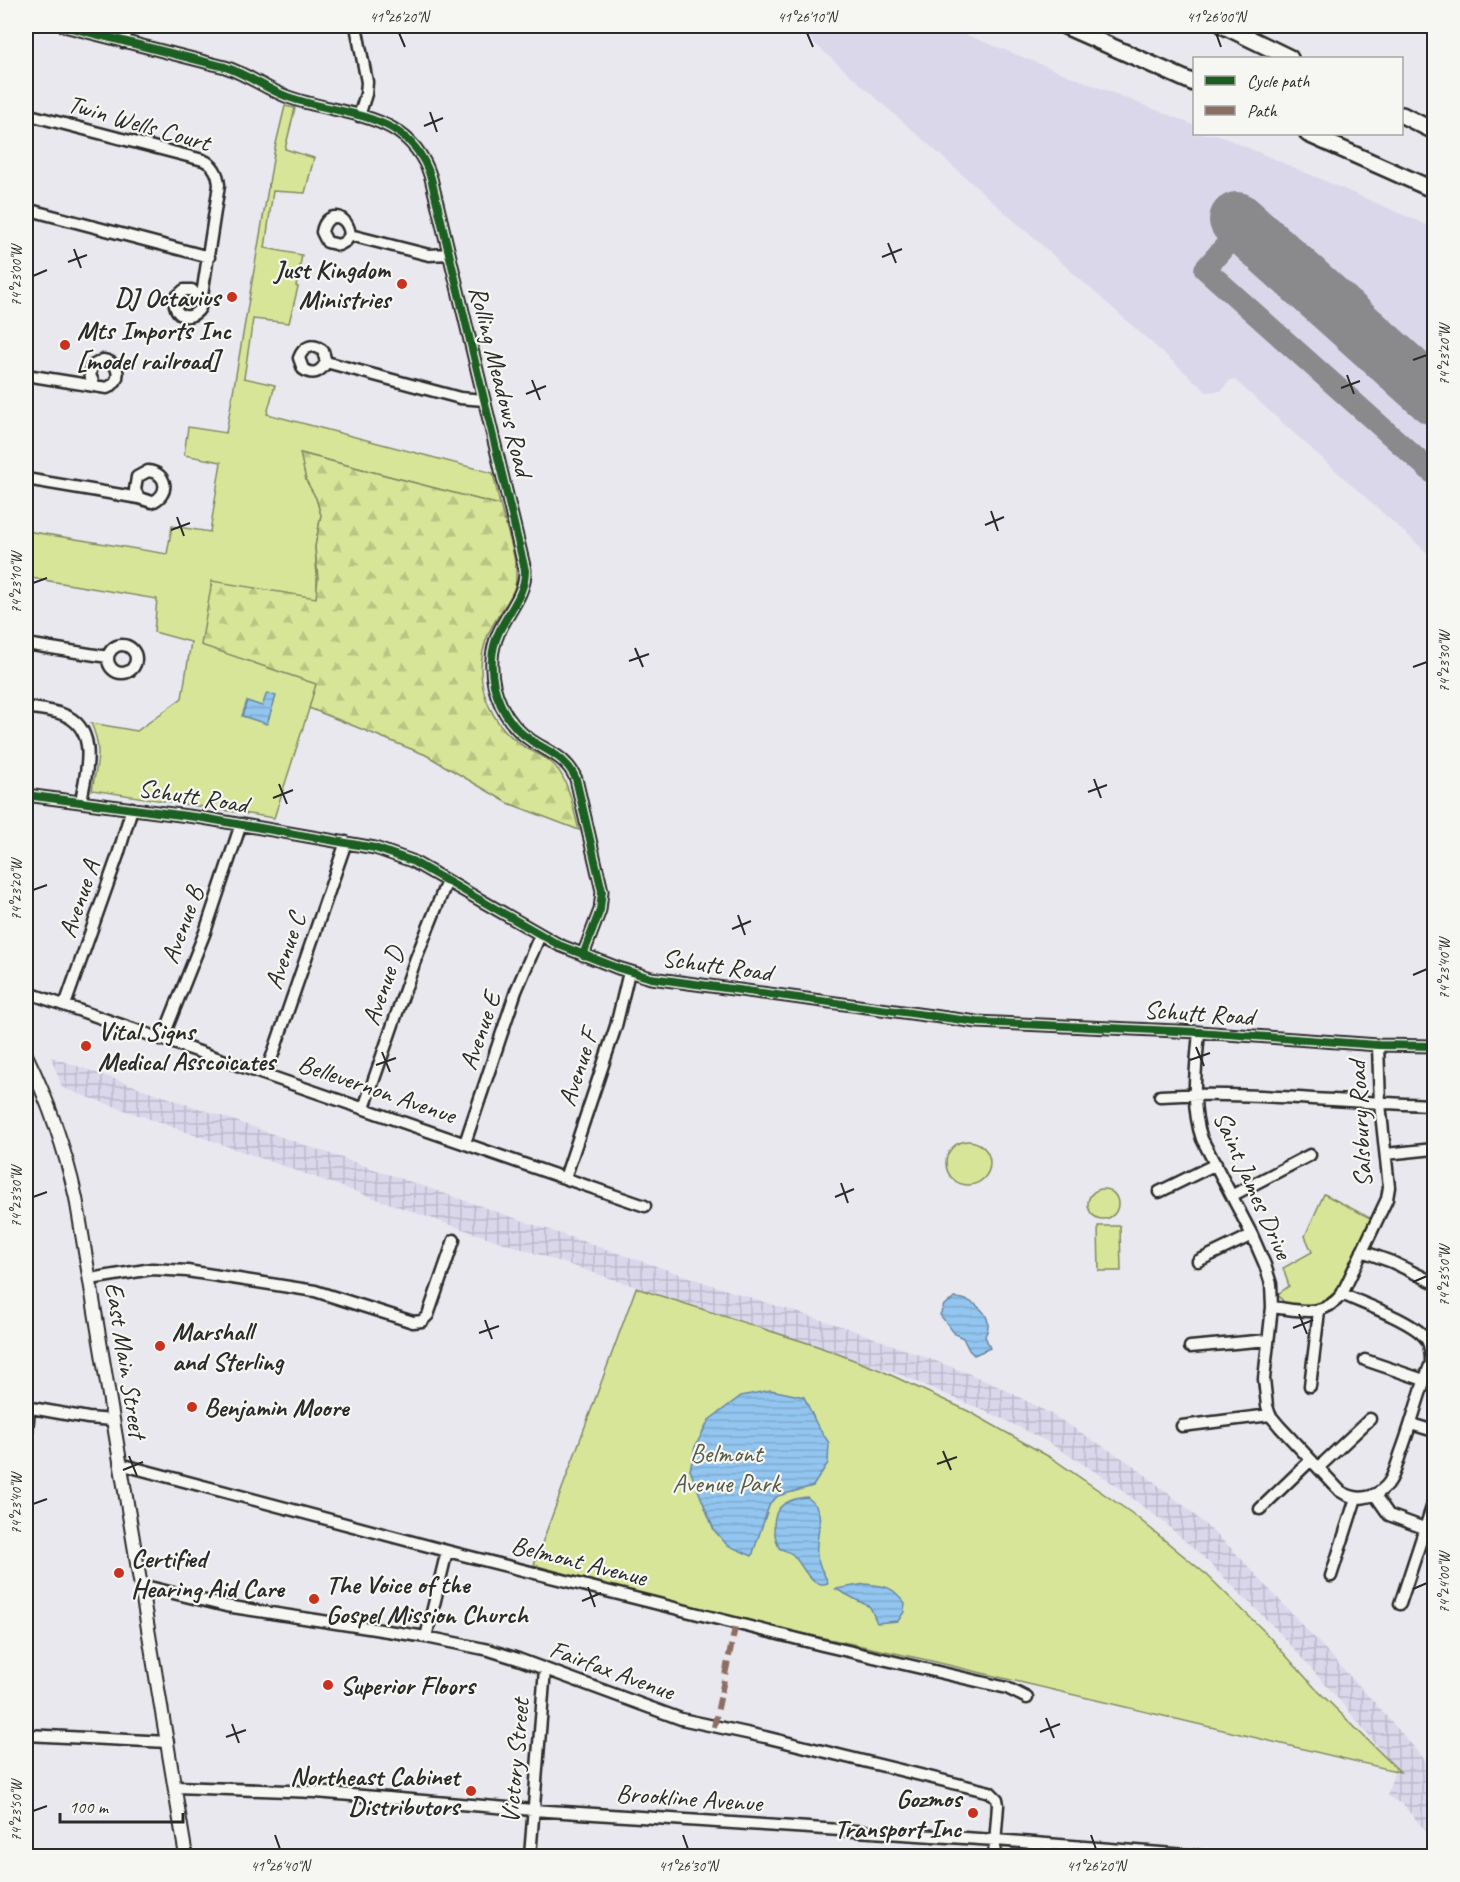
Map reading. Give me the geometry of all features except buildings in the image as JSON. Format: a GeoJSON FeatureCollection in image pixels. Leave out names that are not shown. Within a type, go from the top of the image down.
{"type":"FeatureCollection","features":[{"type":"Feature","properties":{"kind":"highway"},"geometry":{"type":"LineString","coordinates":[[1065,26],[1193,83]]}},
{"type":"Feature","properties":{"kind":"highway"},"geometry":{"type":"LineString","coordinates":[[1224,26],[1288,57]]}},
{"type":"Feature","properties":{"kind":"highway"},"geometry":{"type":"LineString","coordinates":[[1403,116],[1434,131]]}},
{"type":"Feature","properties":{"kind":"highway"},"geometry":{"type":"LineString","coordinates":[[1310,135],[1434,190]]}},
{"type":"Feature","properties":{"kind":"main road","name":"East Main Street"},"geometry":{"type":"LineString","coordinates":[[26,1055],[62,1143],[76,1198],[186,1857]]}},
{"type":"Feature","properties":{"kind":"street","name":"Rolling Meadows Road"},"geometry":{"type":"LineString","coordinates":[[64,26],[242,73],[288,98],[359,116],[396,129],[407,137],[423,155],[431,178],[525,570],[522,592],[496,636],[492,658],[493,682],[501,706],[514,726],[531,741],[564,760],[576,779],[602,891],[600,910],[583,955]]}},
{"type":"Feature","properties":{"kind":"street"},"geometry":{"type":"LineString","coordinates":[[123,42],[129,26]]}},
{"type":"Feature","properties":{"kind":"street"},"geometry":{"type":"LineString","coordinates":[[356,26],[367,82],[359,116]]}},
{"type":"Feature","properties":{"kind":"street","name":"Twin Wells Court"},"geometry":{"type":"LineString","coordinates":[[26,114],[203,160],[211,165],[217,173],[219,184],[209,256],[200,299]]}},
{"type":"Feature","properties":{"kind":"street"},"geometry":{"type":"LineString","coordinates":[[26,209],[209,256]]}},
{"type":"Feature","properties":{"kind":"street"},"geometry":{"type":"LineString","coordinates":[[350,235],[429,255],[449,254]]}},
{"type":"Feature","properties":{"kind":"street"},"geometry":{"type":"LineString","coordinates":[[326,362],[460,398],[484,400]]}},
{"type":"Feature","properties":{"kind":"street"},"geometry":{"type":"LineString","coordinates":[[26,375],[95,386]]}},
{"type":"Feature","properties":{"kind":"street"},"geometry":{"type":"LineString","coordinates":[[26,479],[139,498]]}},
{"type":"Feature","properties":{"kind":"street"},"geometry":{"type":"LineString","coordinates":[[26,644],[108,657]]}},
{"type":"Feature","properties":{"kind":"street"},"geometry":{"type":"LineString","coordinates":[[26,707],[62,714],[74,721],[82,730],[87,742],[88,753],[81,801]]}},
{"type":"Feature","properties":{"kind":"street","name":"Schutt Road"},"geometry":{"type":"LineString","coordinates":[[26,795],[132,808],[375,848],[400,856],[540,935],[583,955],[651,978],[696,986],[977,1022],[1199,1032],[1378,1045],[1434,1046]]}},
{"type":"Feature","properties":{"kind":"street","name":"Avenue A"},"geometry":{"type":"LineString","coordinates":[[65,1005],[118,855],[132,808]]}},
{"type":"Feature","properties":{"kind":"street","name":"Avenue B"},"geometry":{"type":"LineString","coordinates":[[162,1040],[204,932],[241,825]]}},
{"type":"Feature","properties":{"kind":"street","name":"Avenue C"},"geometry":{"type":"LineString","coordinates":[[266,1074],[346,842]]}},
{"type":"Feature","properties":{"kind":"street","name":"Avenue D"},"geometry":{"type":"LineString","coordinates":[[364,1108],[416,958],[447,881]]}},
{"type":"Feature","properties":{"kind":"street","name":"Avenue E"},"geometry":{"type":"LineString","coordinates":[[465,1143],[516,991],[540,935]]}},
{"type":"Feature","properties":{"kind":"street","name":"Avenue F"},"geometry":{"type":"LineString","coordinates":[[565,1178],[616,1026],[628,972]]}},
{"type":"Feature","properties":{"kind":"street","name":"Bellevernon Avenue"},"geometry":{"type":"LineString","coordinates":[[26,992],[645,1206]]}},
{"type":"Feature","properties":{"kind":"street","name":"Saint James Drive"},"geometry":{"type":"LineString","coordinates":[[1199,1032],[1194,1094],[1198,1126],[1266,1265],[1271,1284],[1272,1307],[1264,1379],[1270,1414]]}},
{"type":"Feature","properties":{"kind":"street","name":"Salsbury Road"},"geometry":{"type":"LineString","coordinates":[[1319,1311],[1334,1304],[1342,1294],[1387,1199],[1389,1187],[1380,1104],[1378,1045]]}},
{"type":"Feature","properties":{"kind":"street"},"geometry":{"type":"LineString","coordinates":[[1160,1096],[1194,1094],[1288,1097],[1380,1104],[1434,1105]]}},
{"type":"Feature","properties":{"kind":"street"},"geometry":{"type":"LineString","coordinates":[[1386,1154],[1434,1149]]}},
{"type":"Feature","properties":{"kind":"street"},"geometry":{"type":"LineString","coordinates":[[1233,1195],[1310,1155]]}},
{"type":"Feature","properties":{"kind":"street"},"geometry":{"type":"LineString","coordinates":[[1159,1192],[1216,1164]]}},
{"type":"Feature","properties":{"kind":"street"},"geometry":{"type":"LineString","coordinates":[[1198,1261],[1252,1235]]}},
{"type":"Feature","properties":{"kind":"street"},"geometry":{"type":"LineString","coordinates":[[90,1279],[152,1269],[187,1271],[315,1292],[413,1322],[422,1321],[428,1315],[454,1240]]}},
{"type":"Feature","properties":{"kind":"street"},"geometry":{"type":"LineString","coordinates":[[1362,1251],[1392,1262],[1433,1282]]}},
{"type":"Feature","properties":{"kind":"street"},"geometry":{"type":"LineString","coordinates":[[1182,1426],[1270,1414],[1340,1491],[1349,1497],[1375,1495],[1388,1485],[1433,1356],[1428,1342],[1415,1328],[1342,1294]]}},
{"type":"Feature","properties":{"kind":"street"},"geometry":{"type":"LineString","coordinates":[[1272,1307],[1319,1311],[1310,1386]]}},
{"type":"Feature","properties":{"kind":"street"},"geometry":{"type":"LineString","coordinates":[[1190,1347],[1268,1340]]}},
{"type":"Feature","properties":{"kind":"street"},"geometry":{"type":"LineString","coordinates":[[1365,1360],[1425,1380]]}},
{"type":"Feature","properties":{"kind":"street"},"geometry":{"type":"LineString","coordinates":[[26,1443],[27,1408],[113,1420]]}},
{"type":"Feature","properties":{"kind":"street"},"geometry":{"type":"LineString","coordinates":[[1260,1509],[1370,1419]]}},
{"type":"Feature","properties":{"kind":"street"},"geometry":{"type":"LineString","coordinates":[[1411,1424],[1434,1431]]}},
{"type":"Feature","properties":{"kind":"street","name":"Belmont Avenue"},"geometry":{"type":"LineString","coordinates":[[120,1464],[447,1551],[822,1645],[1007,1688],[1027,1698]]}},
{"type":"Feature","properties":{"kind":"street"},"geometry":{"type":"LineString","coordinates":[[1375,1495],[1389,1515],[1424,1528]]}},
{"type":"Feature","properties":{"kind":"street"},"geometry":{"type":"LineString","coordinates":[[1331,1576],[1356,1498]]}},
{"type":"Feature","properties":{"kind":"street"},"geometry":{"type":"LineString","coordinates":[[1400,1604],[1434,1501]]}},
{"type":"Feature","properties":{"kind":"street"},"geometry":{"type":"LineString","coordinates":[[426,1637],[447,1551]]}},
{"type":"Feature","properties":{"kind":"street","name":"Fairfax Avenue"},"geometry":{"type":"LineString","coordinates":[[141,1585],[226,1606],[426,1637],[489,1650],[681,1719],[990,1792],[995,1796],[998,1805],[995,1840]]}},
{"type":"Feature","properties":{"kind":"street","name":"Victory Street"},"geometry":{"type":"LineString","coordinates":[[530,1857],[545,1669]]}},
{"type":"Feature","properties":{"kind":"street"},"geometry":{"type":"LineString","coordinates":[[26,1735],[168,1742]]}},
{"type":"Feature","properties":{"kind":"street","name":"Brookline Avenue"},"geometry":{"type":"LineString","coordinates":[[176,1787],[315,1792],[533,1810],[995,1840],[1199,1857]]}},
{"type":"Feature","properties":{"kind":"street"},"geometry":{"type":"LineString","coordinates":[[993,1857],[995,1840]]}},
{"type":"Feature","properties":{"kind":"shaded area"},"geometry":{"type":"Polygon","coordinates":[[[795,26],[944,26],[1193,125],[1193,135],[1218,135],[1434,228],[1434,559],[1235,380],[1230,380],[1221,391],[1207,392],[795,26]]]}},
{"type":"Feature","properties":{"kind":"shaded area"},"geometry":{"type":"Polygon","coordinates":[[[51,1057],[564,1235],[850,1329],[965,1372],[1004,1389],[1051,1414],[1133,1465],[1189,1510],[1232,1549],[1374,1702],[1434,1770],[1434,1840],[1403,1805],[1387,1796],[1395,1769],[1349,1711],[1275,1628],[1166,1524],[1108,1480],[1046,1441],[1001,1418],[901,1375],[453,1226],[62,1088],[51,1057]]]}},
{"type":"Feature","properties":{"kind":"green space"},"geometry":{"type":"Polygon","coordinates":[[[285,106],[295,108],[285,149],[314,158],[305,193],[273,191],[265,248],[302,255],[296,286],[298,287],[289,323],[253,319],[244,378],[275,385],[267,414],[493,473],[500,505],[301,453],[306,480],[316,498],[321,515],[315,547],[317,684],[274,818],[92,790],[98,749],[91,723],[137,731],[182,698],[191,642],[154,632],[157,599],[26,577],[26,531],[167,554],[172,526],[210,532],[221,462],[184,455],[188,427],[226,433],[275,148],[285,106]]]}},
{"type":"Feature","properties":{"kind":"green space"},"geometry":{"type":"Polygon","coordinates":[[[300,453],[500,505],[512,546],[516,577],[512,595],[492,626],[485,643],[481,670],[483,688],[489,707],[505,731],[520,744],[549,761],[560,773],[568,788],[579,830],[508,803],[426,755],[309,708],[316,684],[201,645],[212,581],[316,598],[318,578],[315,547],[321,515],[316,498],[306,480],[300,453]]]}},
{"type":"Feature","properties":{"kind":"green space"},"geometry":{"type":"Polygon","coordinates":[[[968,1141],[984,1147],[990,1163],[984,1179],[968,1185],[952,1179],[946,1163],[952,1147],[968,1141]]]}},
{"type":"Feature","properties":{"kind":"green space"},"geometry":{"type":"Polygon","coordinates":[[[1103,1189],[1114,1193],[1118,1204],[1114,1215],[1103,1219],[1092,1215],[1088,1204],[1092,1193],[1103,1189]]]}},
{"type":"Feature","properties":{"kind":"green space"},"geometry":{"type":"Polygon","coordinates":[[[1324,1194],[1372,1219],[1333,1298],[1322,1304],[1310,1306],[1284,1303],[1278,1294],[1289,1286],[1283,1268],[1312,1252],[1305,1236],[1324,1194]]]}},
{"type":"Feature","properties":{"kind":"green space"},"geometry":{"type":"Polygon","coordinates":[[[1098,1226],[1120,1226],[1121,1271],[1099,1271],[1098,1226]]]}},
{"type":"Feature","properties":{"kind":"green space","name":"Belmont Avenue Park"},"geometry":{"type":"Polygon","coordinates":[[[636,1288],[817,1346],[880,1370],[968,1411],[1053,1459],[1133,1514],[1208,1576],[1263,1630],[1315,1688],[1400,1772],[927,1660],[709,1613],[534,1565],[636,1288]]]}},
{"type":"Feature","properties":{"kind":"water"},"geometry":{"type":"Polygon","coordinates":[[[267,693],[276,696],[267,724],[242,716],[247,701],[262,706],[267,693]]]}},
{"type":"Feature","properties":{"kind":"water"},"geometry":{"type":"Polygon","coordinates":[[[955,1298],[969,1301],[985,1315],[988,1329],[985,1336],[990,1348],[974,1355],[963,1338],[955,1334],[940,1315],[944,1305],[955,1298]]]}},
{"type":"Feature","properties":{"kind":"water"},"geometry":{"type":"Polygon","coordinates":[[[771,1390],[804,1397],[817,1425],[829,1443],[828,1463],[813,1486],[778,1496],[770,1503],[752,1556],[727,1545],[714,1530],[690,1470],[695,1447],[709,1420],[741,1396],[771,1390]]]}},
{"type":"Feature","properties":{"kind":"water"},"geometry":{"type":"Polygon","coordinates":[[[807,1497],[818,1510],[820,1524],[817,1556],[828,1583],[816,1583],[811,1579],[792,1554],[779,1548],[776,1538],[774,1520],[781,1507],[787,1502],[807,1497]]]}},
{"type":"Feature","properties":{"kind":"water"},"geometry":{"type":"Polygon","coordinates":[[[865,1584],[888,1588],[900,1597],[905,1603],[904,1612],[898,1621],[877,1623],[870,1607],[836,1589],[865,1584]]]}},
{"type":"Feature","properties":{"kind":"taxiway"},"geometry":{"type":"LineString","coordinates":[[1243,226],[1205,269],[1434,474]]}},
{"type":"Feature","properties":{"kind":"runway"},"geometry":{"type":"LineString","coordinates":[[1237,220],[1434,397]]}},
{"type":"Feature","properties":{"kind":"marked path"},"geometry":{"type":"LineString","coordinates":[[714,1727],[736,1623]]}},
{"type":"Feature","properties":{"kind":"cycle path"},"geometry":{"type":"LineString","coordinates":[[64,26],[225,67],[288,97],[373,120],[408,139],[421,156],[431,178],[525,570],[521,592],[494,646],[492,659],[494,683],[501,706],[514,726],[522,734],[563,761],[576,779],[602,891],[600,910],[583,955]]}},
{"type":"Feature","properties":{"kind":"cycle path"},"geometry":{"type":"LineString","coordinates":[[26,795],[203,818],[375,848],[412,861],[559,945],[651,978],[977,1022],[1199,1032],[1378,1045],[1434,1046]]}},
{"type":"Feature","properties":{"kind":"place","name":"Just Kingdom Ministries"},"geometry":{"type":"Point","coordinates":[402,284]}},
{"type":"Feature","properties":{"kind":"place","name":"DJ Octavius"},"geometry":{"type":"Point","coordinates":[232,297]}},
{"type":"Feature","properties":{"kind":"place","name":"Mts Imports Inc [model railroad]"},"geometry":{"type":"Point","coordinates":[65,345]}},
{"type":"Feature","properties":{"kind":"place","name":"Vital Signs Medical Asscoicates"},"geometry":{"type":"Point","coordinates":[86,1046]}},
{"type":"Feature","properties":{"kind":"place","name":"Marshall and Sterling"},"geometry":{"type":"Point","coordinates":[160,1346]}},
{"type":"Feature","properties":{"kind":"place","name":"Benjamin Moore"},"geometry":{"type":"Point","coordinates":[192,1407]}},
{"type":"Feature","properties":{"kind":"place","name":"Certified Hearing Aid Care"},"geometry":{"type":"Point","coordinates":[119,1573]}},
{"type":"Feature","properties":{"kind":"place","name":"The Voice of the Gospel Mission Church"},"geometry":{"type":"Point","coordinates":[314,1599]}},
{"type":"Feature","properties":{"kind":"place","name":"Superior Floors"},"geometry":{"type":"Point","coordinates":[328,1685]}},
{"type":"Feature","properties":{"kind":"place","name":"Northeast Cabinet Distributors"},"geometry":{"type":"Point","coordinates":[471,1791]}},
{"type":"Feature","properties":{"kind":"place","name":"Gozmos Transport Inc"},"geometry":{"type":"Point","coordinates":[973,1813]}}]}
